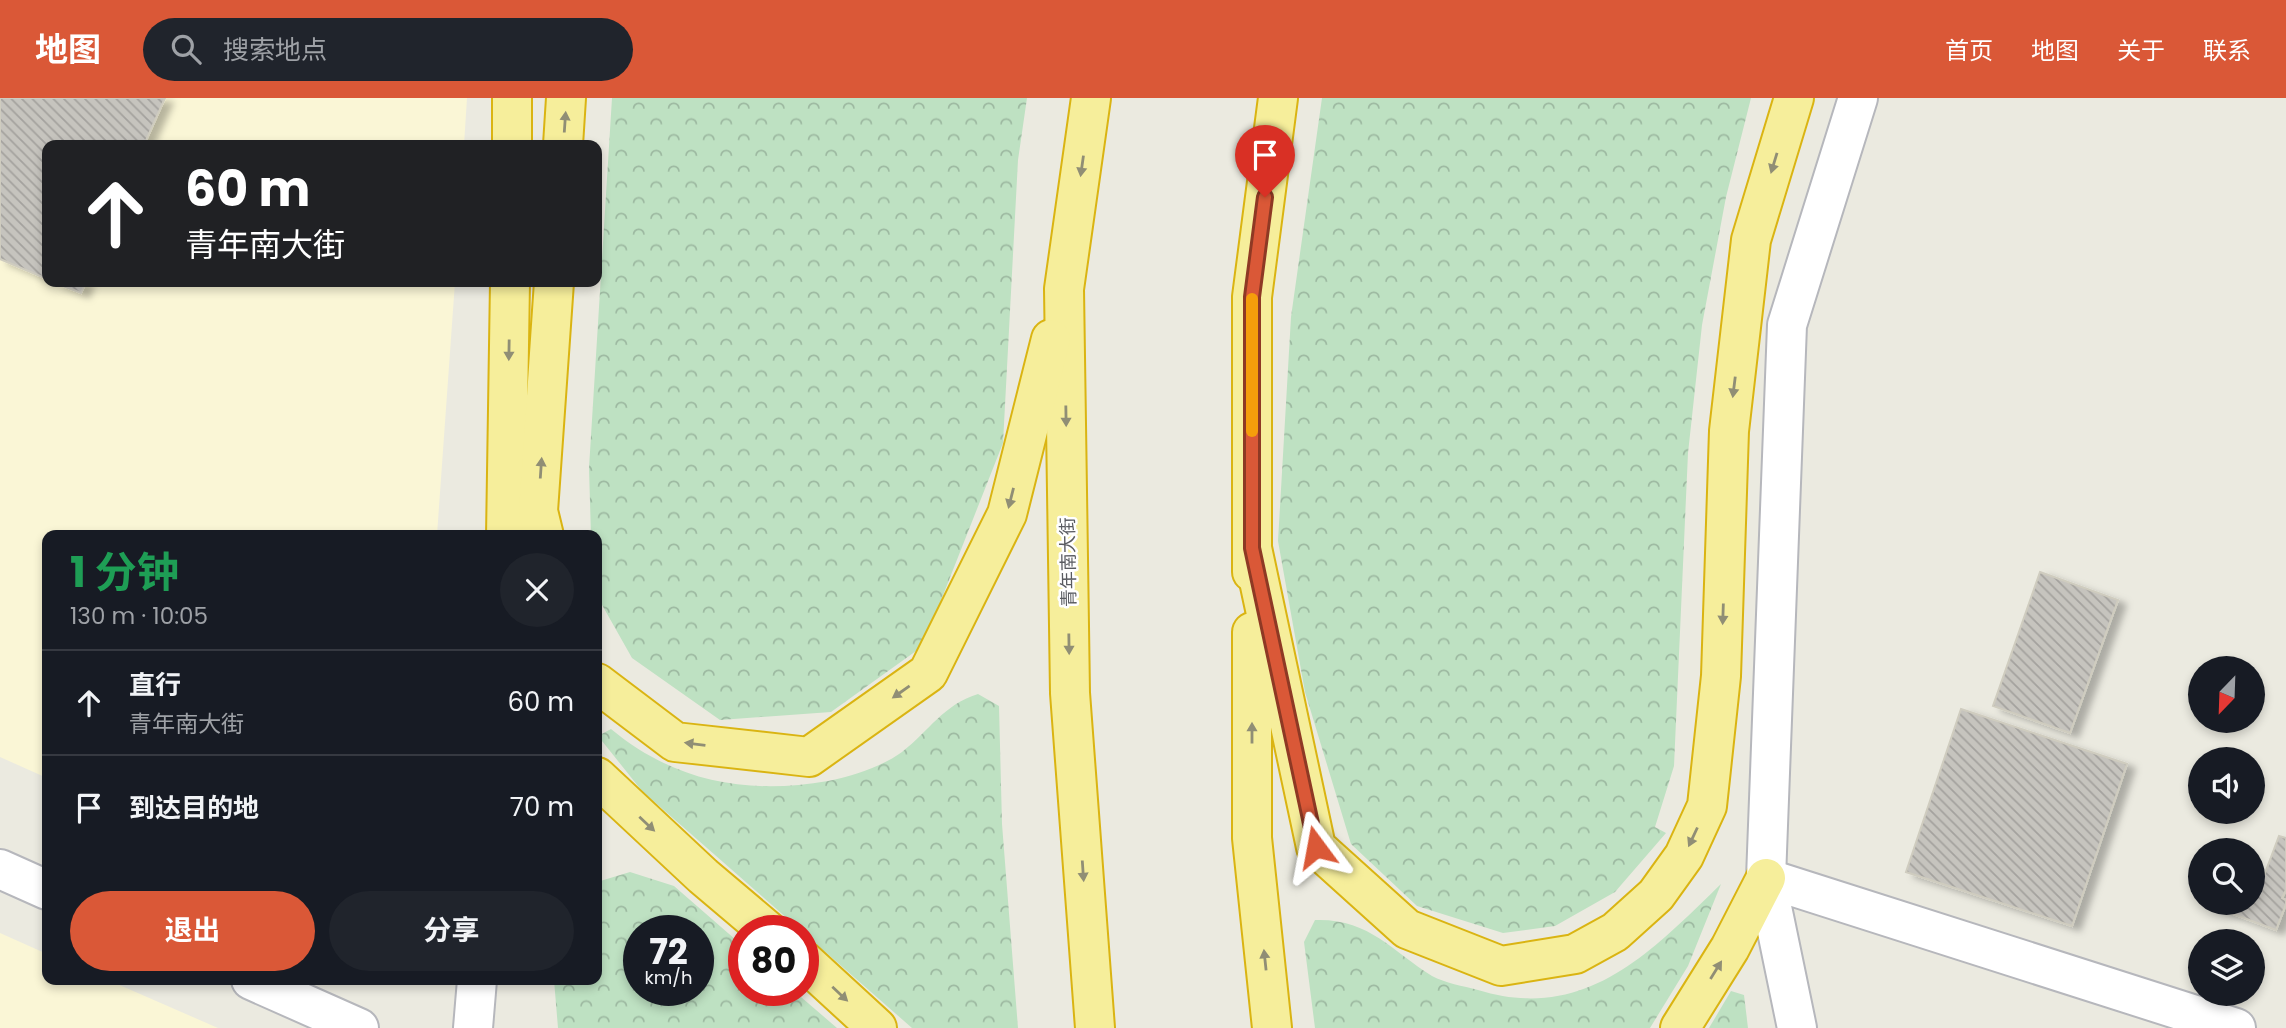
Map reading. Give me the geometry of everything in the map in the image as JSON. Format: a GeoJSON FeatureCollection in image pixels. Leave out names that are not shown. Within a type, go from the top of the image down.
{"type":"FeatureCollection","features":[{"type":"Feature","properties":{"kind":"highway"},"geometry":{"type":"LineString","coordinates":[[512,98],[512,140]]}},
{"type":"Feature","properties":{"kind":"highway"},"geometry":{"type":"LineString","coordinates":[[563,140],[566,98]]}},
{"type":"Feature","properties":{"kind":"highway","name":"青年南大街"},"geometry":{"type":"LineString","coordinates":[[1091,98],[1064,289],[1070,693],[1095,1028]]}},
{"type":"Feature","properties":{"kind":"highway"},"geometry":{"type":"LineString","coordinates":[[1272,1028],[1252,838],[1252,297],[1278,98]]}},
{"type":"Feature","properties":{"kind":"highway"},"geometry":{"type":"LineString","coordinates":[[1252,548],[1316,847],[1407,929],[1501,966],[1575,954],[1615,932],[1656,895],[1684,856],[1707,806],[1721,676],[1729,431],[1751,240],[1794,98]]}},
{"type":"Feature","properties":{"kind":"highway"},"geometry":{"type":"LineString","coordinates":[[506,530],[510,287]]}},
{"type":"Feature","properties":{"kind":"highway"},"geometry":{"type":"LineString","coordinates":[[543,530],[538,511],[554,287]]}},
{"type":"Feature","properties":{"kind":"highway"},"geometry":{"type":"LineString","coordinates":[[602,687],[675,742],[809,757],[928,673],[1007,514],[1064,289]]}},
{"type":"Feature","properties":{"kind":"highway"},"geometry":{"type":"LineString","coordinates":[[602,782],[749,915]]}},
{"type":"Feature","properties":{"kind":"highway"},"geometry":{"type":"LineString","coordinates":[[1680,1028],[1730,948],[1766,878]]}},
{"type":"Feature","properties":{"kind":"highway"},"geometry":{"type":"LineString","coordinates":[[819,975],[877,1028]]}},
{"type":"Feature","properties":{"kind":"street"},"geometry":{"type":"LineString","coordinates":[[1797,1028],[1766,878],[1787,325],[1858,98]]}},
{"type":"Feature","properties":{"kind":"street"},"geometry":{"type":"LineString","coordinates":[[0,869],[42,888]]}},
{"type":"Feature","properties":{"kind":"street"},"geometry":{"type":"LineString","coordinates":[[1766,878],[2236,1028]]}},
{"type":"Feature","properties":{"kind":"street"},"geometry":{"type":"LineString","coordinates":[[262,985],[359,1028]]}},
{"type":"Feature","properties":{"kind":"street"},"geometry":{"type":"LineString","coordinates":[[473,1028],[477,985]]}},
{"type":"Feature","properties":{"kind":"shaded area"},"geometry":{"type":"Polygon","coordinates":[[[0,98],[467,98],[464,140],[42,140],[42,287],[455,287],[437,530],[42,530],[42,776],[0,757],[0,98]]]}},
{"type":"Feature","properties":{"kind":"shaded area"},"geometry":{"type":"Polygon","coordinates":[[[0,933],[42,952],[42,985],[119,985],[218,1028],[0,1028],[0,933]]]}},
{"type":"Feature","properties":{"kind":"green space"},"geometry":{"type":"Polygon","coordinates":[[[612,98],[1027,98],[1018,160],[1003,443],[923,646],[831,712],[720,720],[632,658],[602,605],[602,530],[591,530],[589,468],[612,98]]]}},
{"type":"Feature","properties":{"kind":"green space"},"geometry":{"type":"Polygon","coordinates":[[[1322,98],[1751,98],[1726,197],[1702,325],[1688,453],[1674,766],[1655,827],[1666,833],[1615,892],[1555,926],[1503,933],[1417,906],[1351,844],[1305,692],[1278,541],[1291,317],[1322,98]]]}},
{"type":"Feature","properties":{"kind":"green space"},"geometry":{"type":"Polygon","coordinates":[[[978,694],[999,706],[1002,824],[1018,1028],[912,1028],[819,946],[819,915],[783,915],[642,791],[602,741],[602,734],[611,729],[635,747],[661,761],[713,780],[741,785],[798,785],[847,776],[885,762],[912,744],[955,705],[978,694]]]}},
{"type":"Feature","properties":{"kind":"green space"},"geometry":{"type":"Polygon","coordinates":[[[630,872],[674,886],[707,915],[623,915],[623,1006],[714,1006],[714,921],[728,933],[728,1006],[811,1006],[837,1028],[558,1028],[554,985],[602,985],[602,880],[630,872]]]}},
{"type":"Feature","properties":{"kind":"green space"},"geometry":{"type":"Polygon","coordinates":[[[1721,884],[1688,966],[1650,1028],[1315,1028],[1304,942],[1315,920],[1350,924],[1364,930],[1443,981],[1516,998],[1551,997],[1583,989],[1613,975],[1641,957],[1721,884]]]}},
{"type":"Feature","properties":{"kind":"green space"},"geometry":{"type":"Polygon","coordinates":[[[1731,991],[1744,995],[1748,1028],[1709,1028],[1731,991]]]}},
{"type":"Feature","properties":{"kind":"building"},"geometry":{"type":"Polygon","coordinates":[[[0,98],[165,98],[146,140],[42,140],[42,277],[0,259],[0,98]]]}},
{"type":"Feature","properties":{"kind":"building"},"geometry":{"type":"Polygon","coordinates":[[[66,287],[84,287],[81,293],[66,287]]]}},
{"type":"Feature","properties":{"kind":"building"},"geometry":{"type":"Polygon","coordinates":[[[2040,572],[2118,600],[2070,733],[1993,706],[2040,572]]]}},
{"type":"Feature","properties":{"kind":"building"},"geometry":{"type":"Polygon","coordinates":[[[1961,709],[2127,764],[2072,926],[1906,872],[1961,709]]]}},
{"type":"Feature","properties":{"kind":"building"},"geometry":{"type":"Polygon","coordinates":[[[2279,836],[2286,838],[2286,890],[2282,898],[2286,900],[2286,904],[2276,930],[2236,915],[2265,915],[2265,873],[2279,836]]]}},
{"type":"Feature","properties":{"kind":"slow traffic"},"geometry":{"type":"LineString","coordinates":[[1252,299],[1252,431]]}},
{"type":"Feature","properties":{"kind":"route"},"geometry":{"type":"LineString","coordinates":[[1265,197],[1252,297],[1252,548],[1316,847]]}}]}
